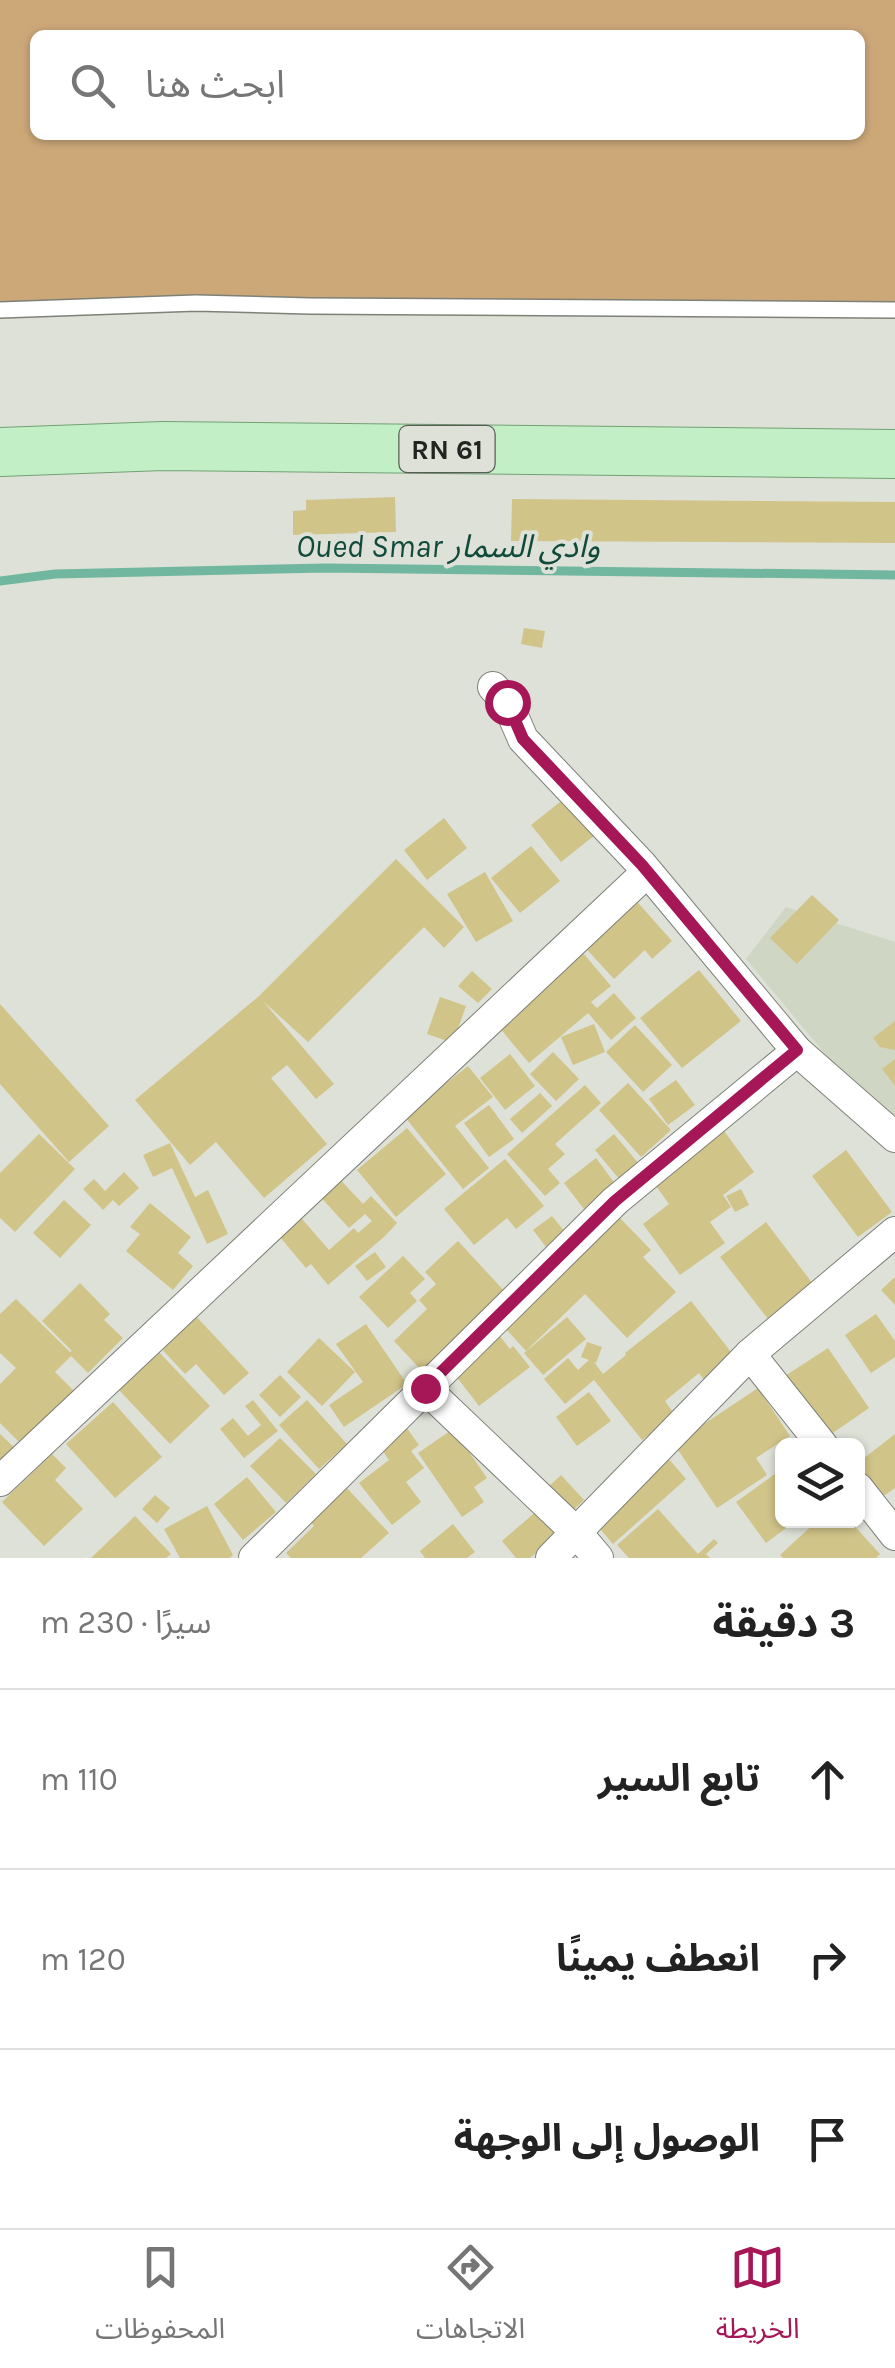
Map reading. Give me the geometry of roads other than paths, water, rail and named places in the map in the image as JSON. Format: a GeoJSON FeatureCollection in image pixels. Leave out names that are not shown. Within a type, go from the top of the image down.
{"type":"FeatureCollection","features":[{"type":"Feature","properties":{"kind":"main road","name":"RN 61"},"geometry":{"type":"LineString","coordinates":[[0,452],[163,446],[895,454]]}},
{"type":"Feature","properties":{"kind":"street"},"geometry":{"type":"LineString","coordinates":[[493,686],[507,702],[523,739],[647,872],[797,1050],[895,1137]]}},
{"type":"Feature","properties":{"kind":"street"},"geometry":{"type":"LineString","coordinates":[[0,1480],[647,872]]}},
{"type":"Feature","properties":{"kind":"street"},"geometry":{"type":"LineString","coordinates":[[254,1558],[615,1201],[797,1050]]}},
{"type":"Feature","properties":{"kind":"street"},"geometry":{"type":"LineString","coordinates":[[551,1558],[750,1354],[895,1232]]}},
{"type":"Feature","properties":{"kind":"street"},"geometry":{"type":"LineString","coordinates":[[750,1354],[818,1438]]}},
{"type":"Feature","properties":{"kind":"street"},"geometry":{"type":"LineString","coordinates":[[425,1388],[578,1532],[598,1558]]}},
{"type":"Feature","properties":{"kind":"street"},"geometry":{"type":"LineString","coordinates":[[865,1497],[895,1535]]}},
{"type":"Feature","properties":{"kind":"lane"},"geometry":{"type":"LineString","coordinates":[[0,310],[196,303],[895,310]]}},
{"type":"Feature","properties":{"kind":"waterway","name":"Oued Smar وادي السمار"},"geometry":{"type":"LineString","coordinates":[[0,581],[55,574],[326,568],[895,575]]}}]}
